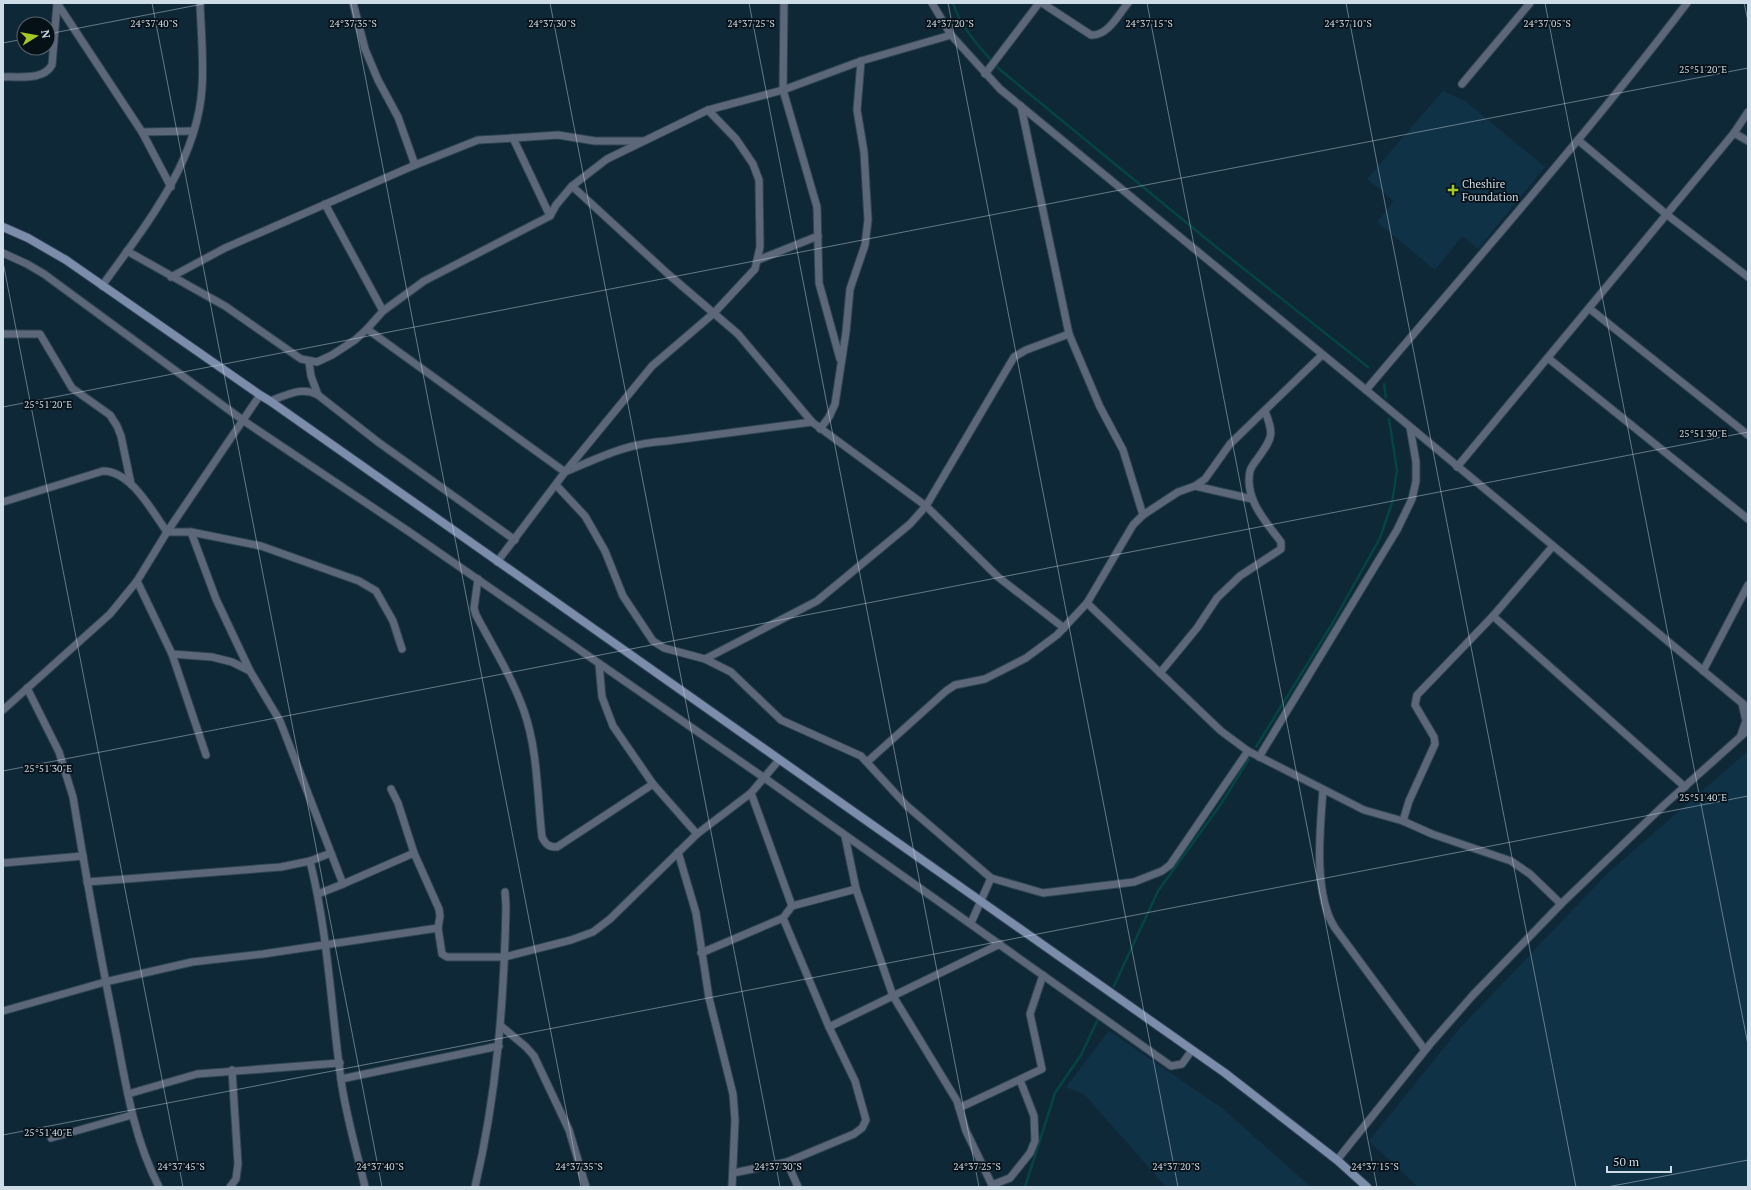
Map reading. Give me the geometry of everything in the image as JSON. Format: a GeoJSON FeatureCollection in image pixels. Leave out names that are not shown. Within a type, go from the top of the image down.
{"type":"FeatureCollection","features":[{"type":"Feature","properties":{"kind":"main road"},"geometry":{"type":"LineString","coordinates":[[3,227],[50,250],[260,396],[270,401],[1259,1098],[1338,1160],[1367,1187]]}},
{"type":"Feature","properties":{"kind":"street"},"geometry":{"type":"LineString","coordinates":[[57,3],[142,132],[171,187]]}},
{"type":"Feature","properties":{"kind":"street"},"geometry":{"type":"LineString","coordinates":[[3,77],[38,76],[45,74],[50,69],[53,59],[57,3]]}},
{"type":"Feature","properties":{"kind":"street"},"geometry":{"type":"LineString","coordinates":[[102,286],[171,187],[193,131],[202,88],[200,3]]}},
{"type":"Feature","properties":{"kind":"street"},"geometry":{"type":"LineString","coordinates":[[353,3],[365,49],[378,80],[398,117],[415,165]]}},
{"type":"Feature","properties":{"kind":"street"},"geometry":{"type":"LineString","coordinates":[[784,3],[783,90],[806,174],[817,207],[819,283],[841,360]]}},
{"type":"Feature","properties":{"kind":"street"},"geometry":{"type":"LineString","coordinates":[[932,3],[951,35],[985,74],[1021,106],[1366,390],[1748,708]]}},
{"type":"Feature","properties":{"kind":"street"},"geometry":{"type":"LineString","coordinates":[[985,74],[1038,3]]}},
{"type":"Feature","properties":{"kind":"street"},"geometry":{"type":"LineString","coordinates":[[1042,3],[1091,35],[1099,35],[1107,30],[1128,3]]}},
{"type":"Feature","properties":{"kind":"street"},"geometry":{"type":"LineString","coordinates":[[1462,84],[1530,3]]}},
{"type":"Feature","properties":{"kind":"street"},"geometry":{"type":"LineString","coordinates":[[1366,390],[1578,140],[1687,3]]}},
{"type":"Feature","properties":{"kind":"street"},"geometry":{"type":"LineString","coordinates":[[127,251],[225,306],[301,359],[310,362],[317,362],[332,355],[355,340],[383,311],[424,281],[550,216],[556,205],[572,186],[607,160],[708,110],[783,90],[860,61],[951,35]]}},
{"type":"Feature","properties":{"kind":"street"},"geometry":{"type":"LineString","coordinates":[[820,429],[829,417],[835,404],[846,332],[850,289],[865,244],[868,220],[864,152],[857,110],[860,61]]}},
{"type":"Feature","properties":{"kind":"street"},"geometry":{"type":"LineString","coordinates":[[1021,106],[1069,334],[1100,407],[1123,450],[1143,515]]}},
{"type":"Feature","properties":{"kind":"street"},"geometry":{"type":"LineString","coordinates":[[497,562],[565,472],[652,366],[714,313],[752,274],[758,260],[760,247],[759,180],[753,164],[736,138],[708,110]]}},
{"type":"Feature","properties":{"kind":"street"},"geometry":{"type":"LineString","coordinates":[[1457,467],[1590,309],[1666,214],[1734,133],[1748,112]]}},
{"type":"Feature","properties":{"kind":"street"},"geometry":{"type":"LineString","coordinates":[[142,132],[193,131]]}},
{"type":"Feature","properties":{"kind":"street"},"geometry":{"type":"LineString","coordinates":[[1734,133],[1748,141]]}},
{"type":"Feature","properties":{"kind":"street"},"geometry":{"type":"LineString","coordinates":[[171,277],[225,248],[415,165],[478,140],[558,135],[595,141],[642,142]]}},
{"type":"Feature","properties":{"kind":"street"},"geometry":{"type":"LineString","coordinates":[[513,138],[550,216]]}},
{"type":"Feature","properties":{"kind":"street"},"geometry":{"type":"LineString","coordinates":[[1578,140],[1666,214],[1748,277]]}},
{"type":"Feature","properties":{"kind":"street"},"geometry":{"type":"LineString","coordinates":[[572,186],[668,274],[738,334],[812,422],[926,506],[998,577],[1064,628]]}},
{"type":"Feature","properties":{"kind":"street"},"geometry":{"type":"LineString","coordinates":[[325,204],[383,311]]}},
{"type":"Feature","properties":{"kind":"street"},"geometry":{"type":"LineString","coordinates":[[758,260],[818,236]]}},
{"type":"Feature","properties":{"kind":"street"},"geometry":{"type":"LineString","coordinates":[[3,253],[44,274],[244,421],[478,579],[763,777],[1171,1066],[1182,1064],[1192,1050]]}},
{"type":"Feature","properties":{"kind":"street"},"geometry":{"type":"LineString","coordinates":[[1590,309],[1748,435]]}},
{"type":"Feature","properties":{"kind":"street"},"geometry":{"type":"LineString","coordinates":[[367,329],[565,472]]}},
{"type":"Feature","properties":{"kind":"street"},"geometry":{"type":"LineString","coordinates":[[3,334],[40,334],[72,388],[110,415],[121,436],[131,484]]}},
{"type":"Feature","properties":{"kind":"street"},"geometry":{"type":"LineString","coordinates":[[705,659],[817,601],[910,524],[926,506],[1014,357],[1026,350],[1069,334]]}},
{"type":"Feature","properties":{"kind":"street"},"geometry":{"type":"LineString","coordinates":[[867,762],[946,691],[955,685],[985,679],[1001,672],[1026,658],[1064,628],[1087,603],[1133,525],[1143,515],[1178,492],[1195,486],[1205,479],[1230,444],[1322,355]]}},
{"type":"Feature","properties":{"kind":"street"},"geometry":{"type":"LineString","coordinates":[[1548,358],[1748,519]]}},
{"type":"Feature","properties":{"kind":"street"},"geometry":{"type":"LineString","coordinates":[[310,362],[311,376],[318,395]]}},
{"type":"Feature","properties":{"kind":"street"},"geometry":{"type":"LineString","coordinates":[[270,401],[295,392],[309,390],[318,395],[378,442],[515,540]]}},
{"type":"Feature","properties":{"kind":"street"},"geometry":{"type":"LineString","coordinates":[[3,710],[110,614],[137,581],[167,532],[260,396]]}},
{"type":"Feature","properties":{"kind":"street"},"geometry":{"type":"LineString","coordinates":[[1160,673],[1197,628],[1217,598],[1240,576],[1281,549],[1281,542],[1260,514],[1252,499],[1250,471],[1271,438],[1272,430],[1265,411]]}},
{"type":"Feature","properties":{"kind":"street"},"geometry":{"type":"LineString","coordinates":[[565,472],[613,451],[645,442],[666,441],[812,422]]}},
{"type":"Feature","properties":{"kind":"street"},"geometry":{"type":"LineString","coordinates":[[1259,757],[1397,530],[1412,499],[1417,474],[1410,427]]}},
{"type":"Feature","properties":{"kind":"street"},"geometry":{"type":"LineString","coordinates":[[3,502],[103,471],[112,471],[131,484],[167,532]]}},
{"type":"Feature","properties":{"kind":"street"},"geometry":{"type":"LineString","coordinates":[[556,485],[585,516],[605,551],[623,596],[653,641],[664,648],[705,659],[731,672],[781,720],[855,752],[867,762],[907,806],[991,878],[1043,893],[1130,883],[1162,871],[1170,865],[1248,751]]}},
{"type":"Feature","properties":{"kind":"street"},"geometry":{"type":"LineString","coordinates":[[1195,486],[1252,499]]}},
{"type":"Feature","properties":{"kind":"street"},"geometry":{"type":"LineString","coordinates":[[167,532],[191,532],[261,546],[359,581],[376,591],[393,621],[402,650]]}},
{"type":"Feature","properties":{"kind":"street"},"geometry":{"type":"LineString","coordinates":[[191,532],[216,599],[250,671],[280,721],[343,884]]}},
{"type":"Feature","properties":{"kind":"street"},"geometry":{"type":"LineString","coordinates":[[1403,822],[1409,801],[1435,744],[1434,737],[1414,705],[1417,695],[1493,616],[1553,546]]}},
{"type":"Feature","properties":{"kind":"street"},"geometry":{"type":"LineString","coordinates":[[478,579],[474,608],[476,615],[510,677],[524,711],[534,758],[542,837],[546,844],[550,847],[557,847],[652,784]]}},
{"type":"Feature","properties":{"kind":"street"},"geometry":{"type":"LineString","coordinates":[[137,581],[172,654],[206,755]]}},
{"type":"Feature","properties":{"kind":"street"},"geometry":{"type":"LineString","coordinates":[[1703,671],[1748,585]]}},
{"type":"Feature","properties":{"kind":"street"},"geometry":{"type":"LineString","coordinates":[[1087,603],[1221,731],[1248,751],[1364,810],[1403,822],[1511,861],[1530,874],[1561,904]]}},
{"type":"Feature","properties":{"kind":"street"},"geometry":{"type":"LineString","coordinates":[[1493,616],[1685,787]]}},
{"type":"Feature","properties":{"kind":"street"},"geometry":{"type":"LineString","coordinates":[[172,654],[212,657],[232,662],[250,671]]}},
{"type":"Feature","properties":{"kind":"street"},"geometry":{"type":"LineString","coordinates":[[599,664],[602,697],[613,726],[652,784],[697,834]]}},
{"type":"Feature","properties":{"kind":"street"},"geometry":{"type":"LineString","coordinates":[[27,688],[59,752],[67,774],[73,797],[105,982],[132,1116],[147,1162],[159,1187]]}},
{"type":"Feature","properties":{"kind":"street"},"geometry":{"type":"LineString","coordinates":[[1739,739],[1746,721],[1741,701]]}},
{"type":"Feature","properties":{"kind":"street"},"geometry":{"type":"LineString","coordinates":[[1338,1160],[1425,1050],[1473,995],[1561,904],[1748,730]]}},
{"type":"Feature","properties":{"kind":"street"},"geometry":{"type":"LineString","coordinates":[[392,789],[414,853],[439,909],[440,920],[438,928],[441,951],[444,956],[505,957],[571,940],[593,932],[610,919],[697,834],[751,793],[763,777],[779,760]]}},
{"type":"Feature","properties":{"kind":"street"},"geometry":{"type":"LineString","coordinates":[[1323,790],[1319,852],[1328,914],[1335,928],[1425,1050]]}},
{"type":"Feature","properties":{"kind":"street"},"geometry":{"type":"LineString","coordinates":[[751,793],[792,906]]}},
{"type":"Feature","properties":{"kind":"street"},"geometry":{"type":"LineString","coordinates":[[845,836],[856,889],[893,996],[954,1095],[966,1131],[992,1186],[1010,1178],[1030,1153],[1035,1141],[1034,1116],[1020,1080]]}},
{"type":"Feature","properties":{"kind":"street"},"geometry":{"type":"LineString","coordinates":[[678,852],[696,913],[701,953],[716,1030],[735,1105],[732,1187]]}},
{"type":"Feature","properties":{"kind":"street"},"geometry":{"type":"LineString","coordinates":[[87,882],[281,867],[310,861],[331,853]]}},
{"type":"Feature","properties":{"kind":"street"},"geometry":{"type":"LineString","coordinates":[[318,894],[414,853]]}},
{"type":"Feature","properties":{"kind":"street"},"geometry":{"type":"LineString","coordinates":[[3,863],[82,856]]}},
{"type":"Feature","properties":{"kind":"street"},"geometry":{"type":"LineString","coordinates":[[310,861],[318,894],[326,946],[341,1079],[365,1187]]}},
{"type":"Feature","properties":{"kind":"street"},"geometry":{"type":"LineString","coordinates":[[970,924],[991,878]]}},
{"type":"Feature","properties":{"kind":"street"},"geometry":{"type":"LineString","coordinates":[[701,953],[784,918],[792,906],[856,889]]}},
{"type":"Feature","properties":{"kind":"street"},"geometry":{"type":"LineString","coordinates":[[475,1187],[483,1151],[499,1046],[505,957],[505,892]]}},
{"type":"Feature","properties":{"kind":"street"},"geometry":{"type":"LineString","coordinates":[[733,1173],[787,1162],[854,1134],[865,1123],[865,1115],[855,1081],[829,1027],[784,918]]}},
{"type":"Feature","properties":{"kind":"street"},"geometry":{"type":"LineString","coordinates":[[3,1011],[105,982],[192,962],[326,946],[438,928]]}},
{"type":"Feature","properties":{"kind":"street"},"geometry":{"type":"LineString","coordinates":[[829,1027],[1000,944]]}},
{"type":"Feature","properties":{"kind":"street"},"geometry":{"type":"LineString","coordinates":[[959,1108],[1020,1080],[1040,1070],[1042,1067],[1030,1014],[1043,975]]}},
{"type":"Feature","properties":{"kind":"street"},"geometry":{"type":"LineString","coordinates":[[501,1026],[526,1047],[534,1056],[569,1130],[586,1187]]}},
{"type":"Feature","properties":{"kind":"street"},"geometry":{"type":"LineString","coordinates":[[341,1079],[499,1046]]}},
{"type":"Feature","properties":{"kind":"street"},"geometry":{"type":"LineString","coordinates":[[128,1094],[190,1076],[232,1070],[340,1063]]}},
{"type":"Feature","properties":{"kind":"street"},"geometry":{"type":"LineString","coordinates":[[230,1187],[236,1179],[238,1164],[232,1070]]}},
{"type":"Feature","properties":{"kind":"street"},"geometry":{"type":"LineString","coordinates":[[51,1138],[132,1116]]}},
{"type":"Feature","properties":{"kind":"street"},"geometry":{"type":"LineString","coordinates":[[787,1162],[798,1187]]}},
{"type":"Feature","properties":{"kind":"shaded area","name":"Cheshire Foundation"},"geometry":{"type":"Polygon","coordinates":[[[1443,91],[1465,101],[1545,167],[1478,249],[1462,236],[1435,270],[1377,222],[1394,201],[1367,179],[1443,91]]]}},
{"type":"Feature","properties":{"kind":"shaded area"},"geometry":{"type":"Polygon","coordinates":[[[1748,751],[1748,1187],[1418,1187],[1369,1141],[1460,1028],[1608,873],[1748,751]]]}},
{"type":"Feature","properties":{"kind":"shaded area"},"geometry":{"type":"Polygon","coordinates":[[[1109,1031],[1222,1108],[1311,1187],[1166,1187],[1085,1095],[1066,1087],[1109,1031]]]}},
{"type":"Feature","properties":{"kind":"waterway"},"geometry":{"type":"LineString","coordinates":[[953,3],[966,30],[998,68],[1215,246],[1368,367]]}},
{"type":"Feature","properties":{"kind":"waterway"},"geometry":{"type":"LineString","coordinates":[[1384,384],[1386,398]]}},
{"type":"Feature","properties":{"kind":"waterway"},"geometry":{"type":"LineString","coordinates":[[1256,747],[1332,624],[1380,538],[1392,503],[1397,470],[1389,419]]}},
{"type":"Feature","properties":{"kind":"waterway"},"geometry":{"type":"LineString","coordinates":[[1114,986],[1158,891],[1221,804],[1249,759]]}},
{"type":"Feature","properties":{"kind":"waterway"},"geometry":{"type":"LineString","coordinates":[[1025,1187],[1055,1093],[1081,1055],[1098,1019]]}},
{"type":"Feature","properties":{"kind":"place","name":"Cheshire Foundation"},"geometry":{"type":"Point","coordinates":[1453,190]}}]}
